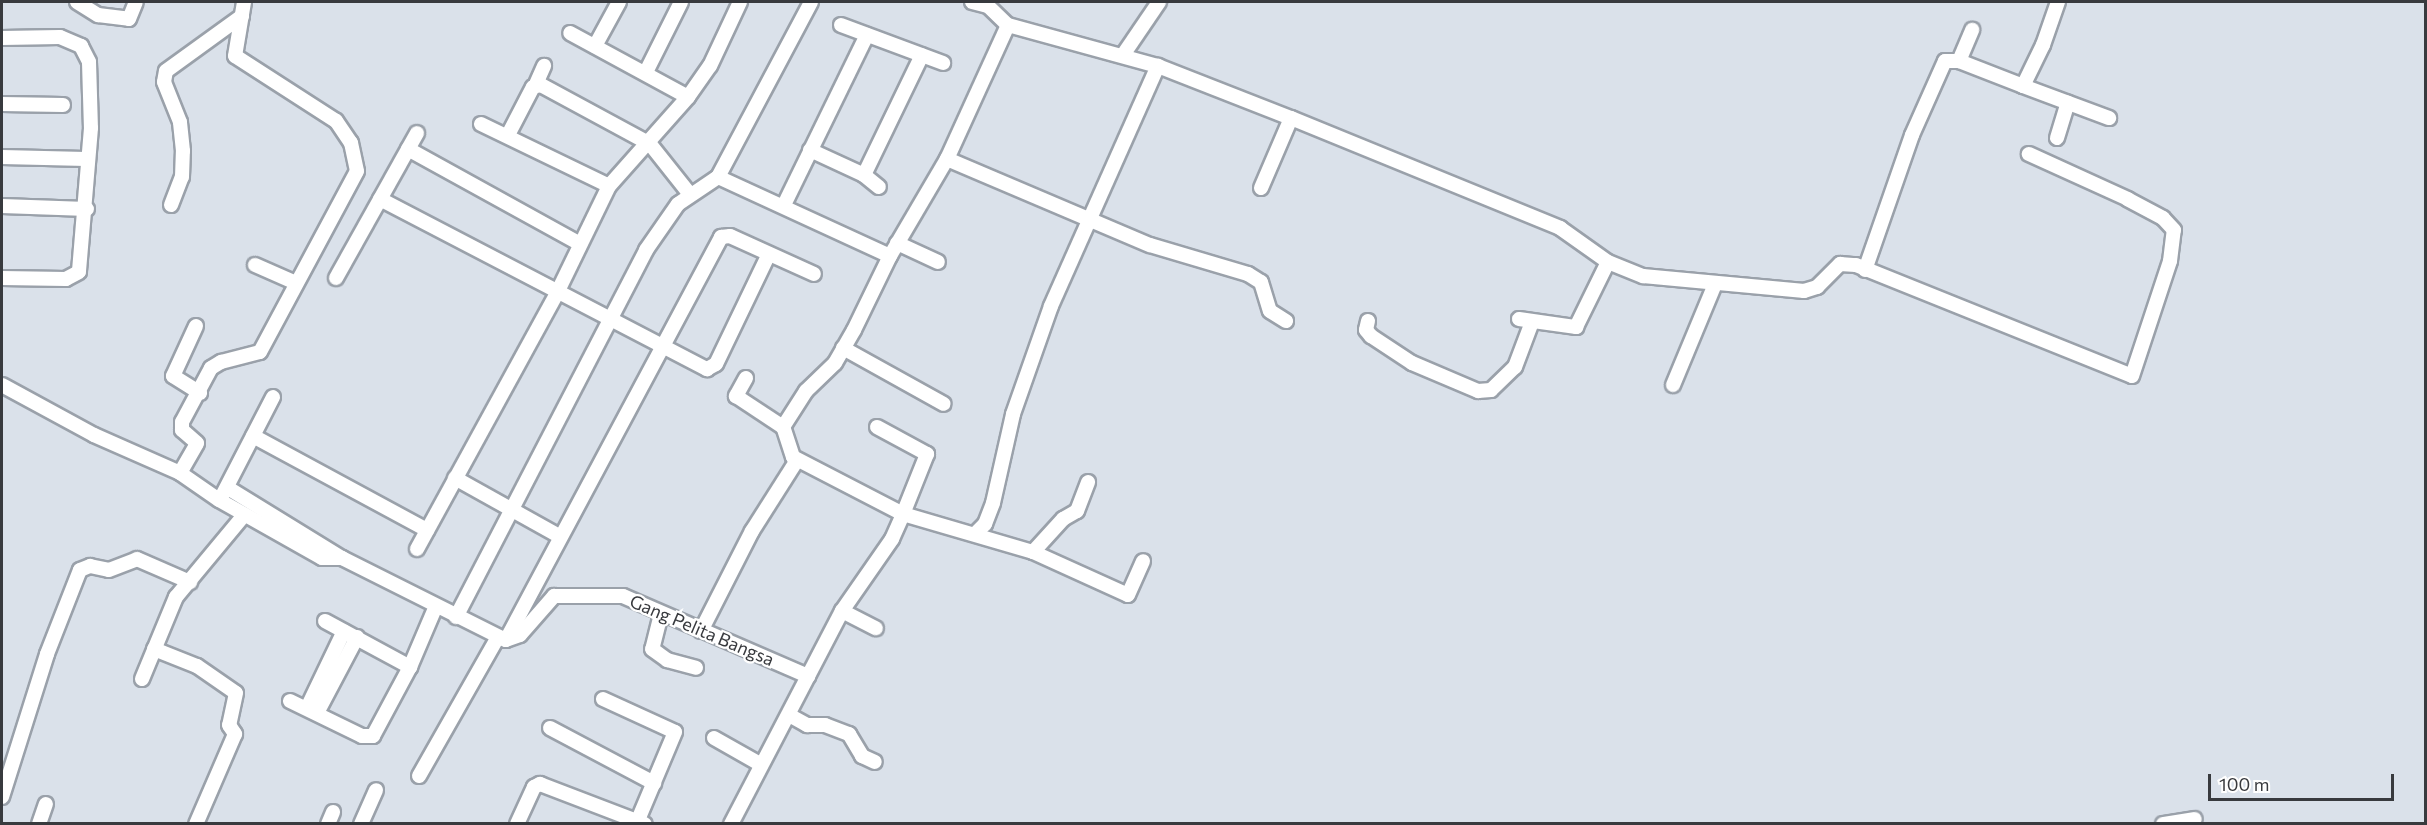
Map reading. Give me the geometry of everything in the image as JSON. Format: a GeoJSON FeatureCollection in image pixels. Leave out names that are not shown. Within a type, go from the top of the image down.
{"type":"FeatureCollection","features":[{"type":"Feature","properties":{"kind":"street"},"geometry":{"type":"LineString","coordinates":[[77,2],[98,15],[129,19],[136,2]]}},
{"type":"Feature","properties":{"kind":"street"},"geometry":{"type":"LineString","coordinates":[[180,473],[197,443],[182,430],[182,422],[200,393],[211,368],[260,352],[296,283],[355,181],[355,158],[348,137],[336,121],[238,60],[234,50],[244,2]]}},
{"type":"Feature","properties":{"kind":"street"},"geometry":{"type":"LineString","coordinates":[[595,46],[619,2]]}},
{"type":"Feature","properties":{"kind":"street"},"geometry":{"type":"LineString","coordinates":[[646,72],[681,2]]}},
{"type":"Feature","properties":{"kind":"street"},"geometry":{"type":"LineString","coordinates":[[417,549],[558,291],[609,186],[650,144],[688,97],[710,66],[740,2]]}},
{"type":"Feature","properties":{"kind":"street"},"geometry":{"type":"LineString","coordinates":[[456,617],[646,250],[689,193],[718,177],[811,2]]}},
{"type":"Feature","properties":{"kind":"street"},"geometry":{"type":"LineString","coordinates":[[972,2],[988,4],[1008,25],[1158,66],[1291,118],[1560,228],[1608,262],[1643,276],[1804,291],[1817,287],[1840,264],[1865,270],[2061,345],[2132,376],[2170,261],[2174,230],[2163,218],[2128,199],[2029,154]]}},
{"type":"Feature","properties":{"kind":"street"},"geometry":{"type":"LineString","coordinates":[[1123,55],[1159,2]]}},
{"type":"Feature","properties":{"kind":"street"},"geometry":{"type":"LineString","coordinates":[[2023,86],[2043,45],[2058,2]]}},
{"type":"Feature","properties":{"kind":"street"},"geometry":{"type":"LineString","coordinates":[[171,205],[182,177],[183,151],[180,122],[164,82],[166,71],[242,16]]}},
{"type":"Feature","properties":{"kind":"street"},"geometry":{"type":"LineString","coordinates":[[841,25],[943,63]]}},
{"type":"Feature","properties":{"kind":"street"},"geometry":{"type":"LineString","coordinates":[[783,427],[806,391],[835,363],[897,243],[948,159],[1008,25]]}},
{"type":"Feature","properties":{"kind":"street"},"geometry":{"type":"LineString","coordinates":[[1959,61],[1972,30]]}},
{"type":"Feature","properties":{"kind":"street"},"geometry":{"type":"LineString","coordinates":[[570,33],[646,72],[688,97]]}},
{"type":"Feature","properties":{"kind":"street"},"geometry":{"type":"LineString","coordinates":[[784,205],[867,35]]}},
{"type":"Feature","properties":{"kind":"street"},"geometry":{"type":"LineString","coordinates":[[2,38],[70,39],[87,54],[91,128],[86,159],[87,209],[80,268],[75,276],[2,278]]}},
{"type":"Feature","properties":{"kind":"street"},"geometry":{"type":"LineString","coordinates":[[864,175],[922,55]]}},
{"type":"Feature","properties":{"kind":"street"},"geometry":{"type":"LineString","coordinates":[[1865,270],[1911,135],[1945,61],[1959,61],[2109,118]]}},
{"type":"Feature","properties":{"kind":"street"},"geometry":{"type":"LineString","coordinates":[[508,135],[544,66]]}},
{"type":"Feature","properties":{"kind":"street"},"geometry":{"type":"LineString","coordinates":[[976,533],[985,524],[993,503],[1013,414],[1038,343],[1158,66]]}},
{"type":"Feature","properties":{"kind":"street"},"geometry":{"type":"LineString","coordinates":[[536,84],[650,144],[689,193]]}},
{"type":"Feature","properties":{"kind":"street"},"geometry":{"type":"LineString","coordinates":[[2057,138],[2068,103]]}},
{"type":"Feature","properties":{"kind":"street"},"geometry":{"type":"LineString","coordinates":[[2,104],[63,105]]}},
{"type":"Feature","properties":{"kind":"street"},"geometry":{"type":"LineString","coordinates":[[1262,188],[1291,118]]}},
{"type":"Feature","properties":{"kind":"street"},"geometry":{"type":"LineString","coordinates":[[481,124],[508,135],[609,186]]}},
{"type":"Feature","properties":{"kind":"street"},"geometry":{"type":"LineString","coordinates":[[336,278],[417,133]]}},
{"type":"Feature","properties":{"kind":"street"},"geometry":{"type":"LineString","coordinates":[[408,149],[580,244]]}},
{"type":"Feature","properties":{"kind":"street"},"geometry":{"type":"LineString","coordinates":[[810,150],[864,175],[879,187]]}},
{"type":"Feature","properties":{"kind":"street"},"geometry":{"type":"LineString","coordinates":[[2,157],[86,159]]}},
{"type":"Feature","properties":{"kind":"street"},"geometry":{"type":"LineString","coordinates":[[948,159],[1150,244],[1248,274],[1264,284],[1269,311],[1286,321]]}},
{"type":"Feature","properties":{"kind":"street"},"geometry":{"type":"LineString","coordinates":[[718,177],[784,205],[890,256]]}},
{"type":"Feature","properties":{"kind":"street"},"geometry":{"type":"LineString","coordinates":[[380,199],[707,369],[714,368],[769,254]]}},
{"type":"Feature","properties":{"kind":"street"},"geometry":{"type":"LineString","coordinates":[[2,206],[87,209]]}},
{"type":"Feature","properties":{"kind":"street"},"geometry":{"type":"LineString","coordinates":[[420,776],[502,638],[665,347],[721,237],[730,236],[814,274]]}},
{"type":"Feature","properties":{"kind":"street"},"geometry":{"type":"LineString","coordinates":[[897,243],[938,262]]}},
{"type":"Feature","properties":{"kind":"street"},"geometry":{"type":"LineString","coordinates":[[1368,321],[1366,330],[1371,336],[1412,363],[1478,391],[1491,390],[1515,367],[1525,320],[1576,327],[1608,262]]}},
{"type":"Feature","properties":{"kind":"street"},"geometry":{"type":"LineString","coordinates":[[255,265],[296,283]]}},
{"type":"Feature","properties":{"kind":"street"},"geometry":{"type":"LineString","coordinates":[[1673,385],[1715,284]]}},
{"type":"Feature","properties":{"kind":"street"},"geometry":{"type":"LineString","coordinates":[[196,326],[173,376],[200,393]]}},
{"type":"Feature","properties":{"kind":"street"},"geometry":{"type":"LineString","coordinates":[[843,348],[944,404]]}},
{"type":"Feature","properties":{"kind":"street"},"geometry":{"type":"LineString","coordinates":[[746,378],[736,396],[783,427],[793,457],[903,514],[976,533],[1033,552],[1128,595],[1143,561]]}},
{"type":"Feature","properties":{"kind":"street"},"geometry":{"type":"LineString","coordinates":[[2,385],[94,435],[180,473],[244,515],[322,558],[342,558]]}},
{"type":"Feature","properties":{"kind":"street"},"geometry":{"type":"LineString","coordinates":[[219,500],[228,488],[273,397]]}},
{"type":"Feature","properties":{"kind":"street"},"geometry":{"type":"LineString","coordinates":[[731,824],[760,764],[789,714],[842,611],[892,539],[927,454],[877,427]]}},
{"type":"Feature","properties":{"kind":"street"},"geometry":{"type":"LineString","coordinates":[[253,436],[427,530]]}},
{"type":"Feature","properties":{"kind":"street"},"geometry":{"type":"LineString","coordinates":[[700,631],[752,531],[798,460]]}},
{"type":"Feature","properties":{"kind":"street"},"geometry":{"type":"LineString","coordinates":[[455,478],[559,536]]}},
{"type":"Feature","properties":{"kind":"street"},"geometry":{"type":"LineString","coordinates":[[1033,552],[1063,519],[1077,511],[1088,482]]}},
{"type":"Feature","properties":{"kind":"street"},"geometry":{"type":"LineString","coordinates":[[228,488],[342,558],[502,638]]}},
{"type":"Feature","properties":{"kind":"street"},"geometry":{"type":"LineString","coordinates":[[142,679],[170,608],[244,515]]}},
{"type":"Feature","properties":{"kind":"street"},"geometry":{"type":"LineString","coordinates":[[2,797],[47,654],[80,570],[90,566],[109,570],[136,560],[190,582]]}},
{"type":"Feature","properties":{"kind":"street","name":"Gang Pelita Bangsa"},"geometry":{"type":"LineString","coordinates":[[502,638],[520,634],[543,605],[556,595],[623,596],[808,676]]}},
{"type":"Feature","properties":{"kind":"street"},"geometry":{"type":"LineString","coordinates":[[290,701],[362,736],[373,736],[410,667],[436,606]]}},
{"type":"Feature","properties":{"kind":"street"},"geometry":{"type":"LineString","coordinates":[[842,611],[876,628]]}},
{"type":"Feature","properties":{"kind":"street"},"geometry":{"type":"LineString","coordinates":[[661,614],[652,649],[667,660],[696,668]]}},
{"type":"Feature","properties":{"kind":"street"},"geometry":{"type":"LineString","coordinates":[[326,621],[410,667]]}},
{"type":"Feature","properties":{"kind":"street"},"geometry":{"type":"LineString","coordinates":[[312,710],[344,631]]}},
{"type":"Feature","properties":{"kind":"street"},"geometry":{"type":"LineString","coordinates":[[312,710],[357,637]]}},
{"type":"Feature","properties":{"kind":"street"},"geometry":{"type":"LineString","coordinates":[[154,649],[197,666],[236,693],[229,725],[235,734],[196,824]]}},
{"type":"Feature","properties":{"kind":"street"},"geometry":{"type":"LineString","coordinates":[[517,824],[534,787],[540,784],[642,822],[654,783],[675,732],[603,699]]}},
{"type":"Feature","properties":{"kind":"street"},"geometry":{"type":"LineString","coordinates":[[789,714],[807,725],[825,725],[849,734],[862,756],[875,762]]}},
{"type":"Feature","properties":{"kind":"street"},"geometry":{"type":"LineString","coordinates":[[550,728],[654,783]]}},
{"type":"Feature","properties":{"kind":"street"},"geometry":{"type":"LineString","coordinates":[[714,738],[760,764]]}},
{"type":"Feature","properties":{"kind":"street"},"geometry":{"type":"LineString","coordinates":[[361,824],[376,790]]}},
{"type":"Feature","properties":{"kind":"street"},"geometry":{"type":"LineString","coordinates":[[39,824],[46,804]]}},
{"type":"Feature","properties":{"kind":"street"},"geometry":{"type":"LineString","coordinates":[[2163,824],[2195,819]]}}]}
